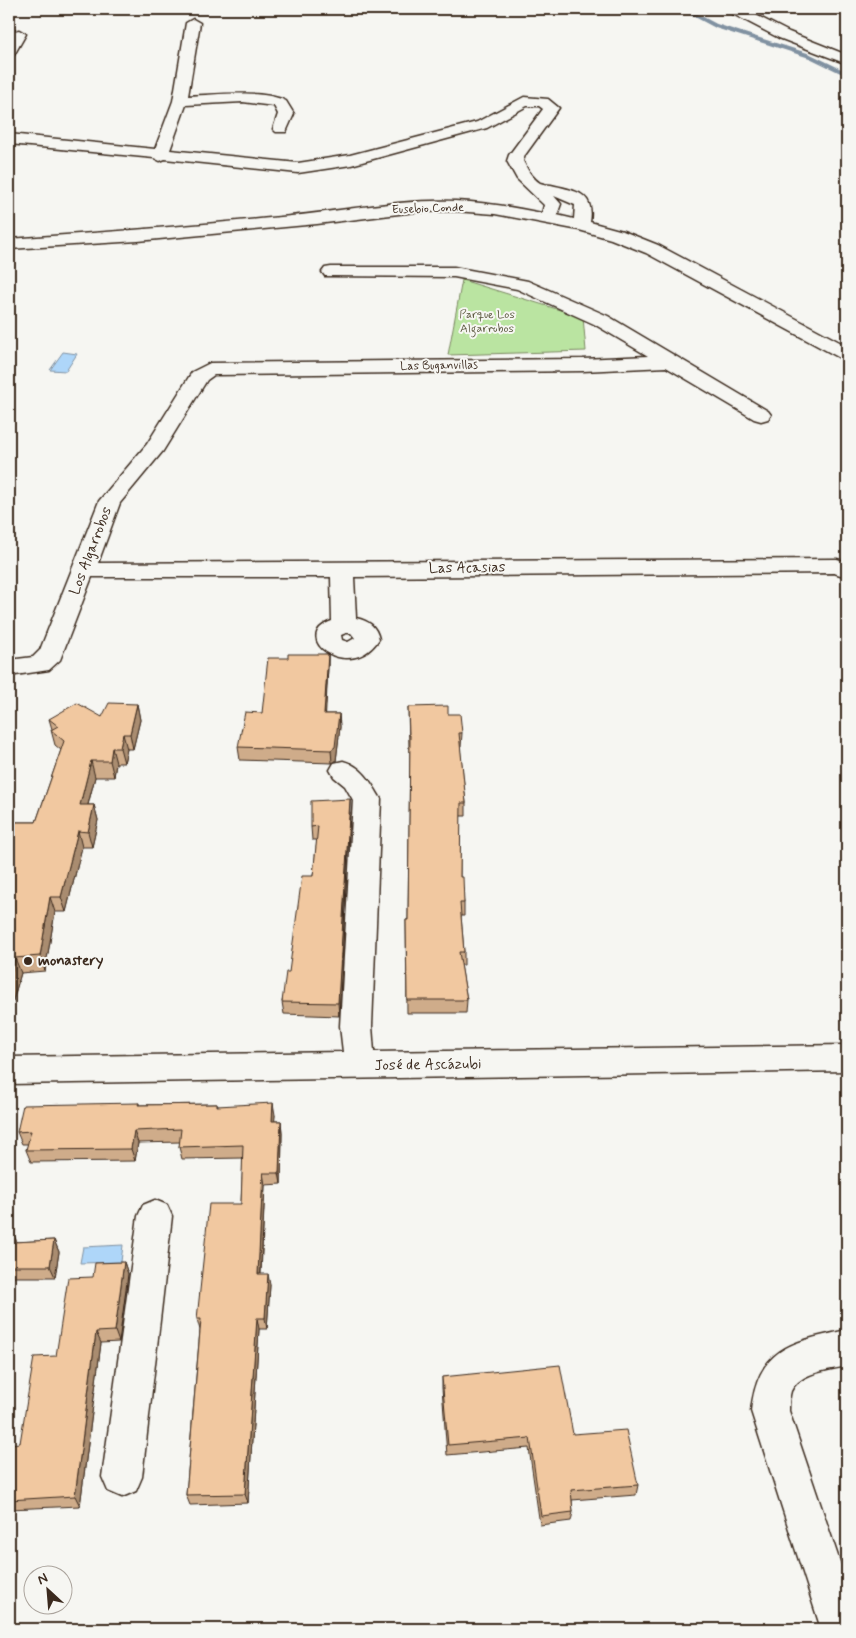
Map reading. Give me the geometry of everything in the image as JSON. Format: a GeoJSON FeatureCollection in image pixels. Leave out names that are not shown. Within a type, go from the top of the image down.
{"type":"FeatureCollection","features":[{"type":"Feature","properties":{"kind":"street"},"geometry":{"type":"LineString","coordinates":[[734,9],[784,36],[847,60]]}},
{"type":"Feature","properties":{"kind":"street"},"geometry":{"type":"LineString","coordinates":[[160,156],[180,100],[193,23]]}},
{"type":"Feature","properties":{"kind":"street"},"geometry":{"type":"LineString","coordinates":[[9,52],[19,34]]}},
{"type":"Feature","properties":{"kind":"street"},"geometry":{"type":"LineString","coordinates":[[180,100],[243,98],[277,102],[281,104],[286,114],[282,129]]}},
{"type":"Feature","properties":{"kind":"street"},"geometry":{"type":"LineString","coordinates":[[9,139],[160,156],[298,168],[322,166],[351,160],[482,125],[524,101],[532,100],[543,102],[551,108],[517,154],[515,161],[523,176],[553,204],[548,218]]}},
{"type":"Feature","properties":{"kind":"street"},"geometry":{"type":"LineString","coordinates":[[535,187],[576,198],[581,202],[583,206],[581,225]]}},
{"type":"Feature","properties":{"kind":"street","name":"Eusebio Conde"},"geometry":{"type":"LineString","coordinates":[[9,244],[138,236],[317,219],[415,207],[475,207],[548,218],[617,235],[652,249],[847,354]]}},
{"type":"Feature","properties":{"kind":"street"},"geometry":{"type":"LineString","coordinates":[[331,272],[454,272],[522,285],[601,320],[761,415]]}},
{"type":"Feature","properties":{"kind":"street"},"geometry":{"type":"LineString","coordinates":[[584,365],[606,346],[610,339],[601,320]]}},
{"type":"Feature","properties":{"kind":"street","name":"Las Buganvillas"},"geometry":{"type":"LineString","coordinates":[[210,369],[584,365],[668,361]]}},
{"type":"Feature","properties":{"kind":"street","name":"Los Algarrobos"},"geometry":{"type":"LineString","coordinates":[[9,670],[40,664],[52,654],[110,501],[156,446],[199,376],[210,369]]}},
{"type":"Feature","properties":{"kind":"street","name":"Las Acasias"},"geometry":{"type":"LineString","coordinates":[[85,570],[837,566],[847,570]]}},
{"type":"Feature","properties":{"kind":"street"},"geometry":{"type":"LineString","coordinates":[[342,570],[344,625]]}},
{"type":"Feature","properties":{"kind":"street"},"geometry":{"type":"LineString","coordinates":[[343,770],[354,779],[367,799],[356,1026],[360,1066]]}},
{"type":"Feature","properties":{"kind":"street","name":"José de Ascázubi"},"geometry":{"type":"LineString","coordinates":[[9,1071],[847,1058]]}},
{"type":"Feature","properties":{"kind":"street"},"geometry":{"type":"LineString","coordinates":[[122,1477],[154,1216]]}},
{"type":"Feature","properties":{"kind":"street"},"geometry":{"type":"LineString","coordinates":[[842,1629],[770,1411],[770,1395],[775,1381],[790,1364],[847,1348]]}},
{"type":"Feature","properties":{"kind":"green space","name":"Parque Los Algarrobos"},"geometry":{"type":"Polygon","coordinates":[[[462,280],[583,317],[586,351],[448,355],[462,280]]]}},
{"type":"Feature","properties":{"kind":"water"},"geometry":{"type":"Polygon","coordinates":[[[63,352],[77,354],[66,371],[50,370],[63,352]]]}},
{"type":"Feature","properties":{"kind":"water"},"geometry":{"type":"Polygon","coordinates":[[[123,1245],[121,1262],[80,1263],[83,1247],[123,1245]]]}},
{"type":"Feature","properties":{"kind":"building"},"geometry":{"type":"Polygon","coordinates":[[[288,654],[328,654],[324,714],[339,714],[335,747],[331,750],[238,747],[245,712],[262,713],[268,658],[288,658],[288,654]]]}},
{"type":"Feature","properties":{"kind":"building"},"geometry":{"type":"Polygon","coordinates":[[[77,703],[102,717],[109,703],[137,704],[130,734],[123,734],[120,748],[112,748],[110,761],[91,761],[80,805],[94,805],[88,832],[78,831],[61,897],[50,897],[40,956],[15,958],[9,981],[9,822],[36,822],[64,741],[51,730],[58,726],[49,719],[77,703]]]}},
{"type":"Feature","properties":{"kind":"building"},"geometry":{"type":"Polygon","coordinates":[[[448,706],[448,714],[460,714],[462,733],[459,733],[466,803],[461,803],[460,877],[463,877],[464,903],[460,903],[464,952],[459,952],[467,1000],[407,1000],[406,920],[408,920],[410,735],[408,707],[448,706]]]}},
{"type":"Feature","properties":{"kind":"building"},"geometry":{"type":"Polygon","coordinates":[[[350,799],[338,1003],[282,1002],[286,972],[289,972],[302,876],[313,876],[318,826],[311,827],[311,801],[350,799]]]}},
{"type":"Feature","properties":{"kind":"building"},"geometry":{"type":"Polygon","coordinates":[[[139,1103],[138,1105],[217,1104],[217,1106],[273,1103],[272,1121],[281,1121],[279,1173],[263,1173],[258,1274],[268,1274],[265,1318],[257,1318],[245,1494],[186,1495],[201,1319],[197,1319],[209,1204],[241,1204],[243,1145],[179,1147],[181,1129],[134,1131],[131,1149],[26,1150],[31,1131],[17,1132],[23,1105],[139,1103]]]}},
{"type":"Feature","properties":{"kind":"building"},"geometry":{"type":"Polygon","coordinates":[[[14,1236],[13,1242],[54,1240],[50,1266],[9,1266],[9,1237],[14,1236]]]}},
{"type":"Feature","properties":{"kind":"building"},"geometry":{"type":"Polygon","coordinates":[[[124,1262],[115,1331],[96,1332],[75,1496],[9,1500],[10,1444],[20,1443],[34,1357],[56,1356],[68,1278],[93,1277],[95,1263],[124,1262]]]}},
{"type":"Feature","properties":{"kind":"building"},"geometry":{"type":"Polygon","coordinates":[[[560,1365],[573,1434],[626,1430],[638,1485],[571,1490],[573,1512],[541,1516],[530,1438],[448,1445],[442,1377],[560,1365]]]}},
{"type":"Feature","properties":{"kind":"waterway"},"geometry":{"type":"LineString","coordinates":[[684,9],[716,26],[810,56],[847,74]]}},
{"type":"Feature","properties":{"kind":"place","name":"monastery"},"geometry":{"type":"Point","coordinates":[28,961]}}]}
